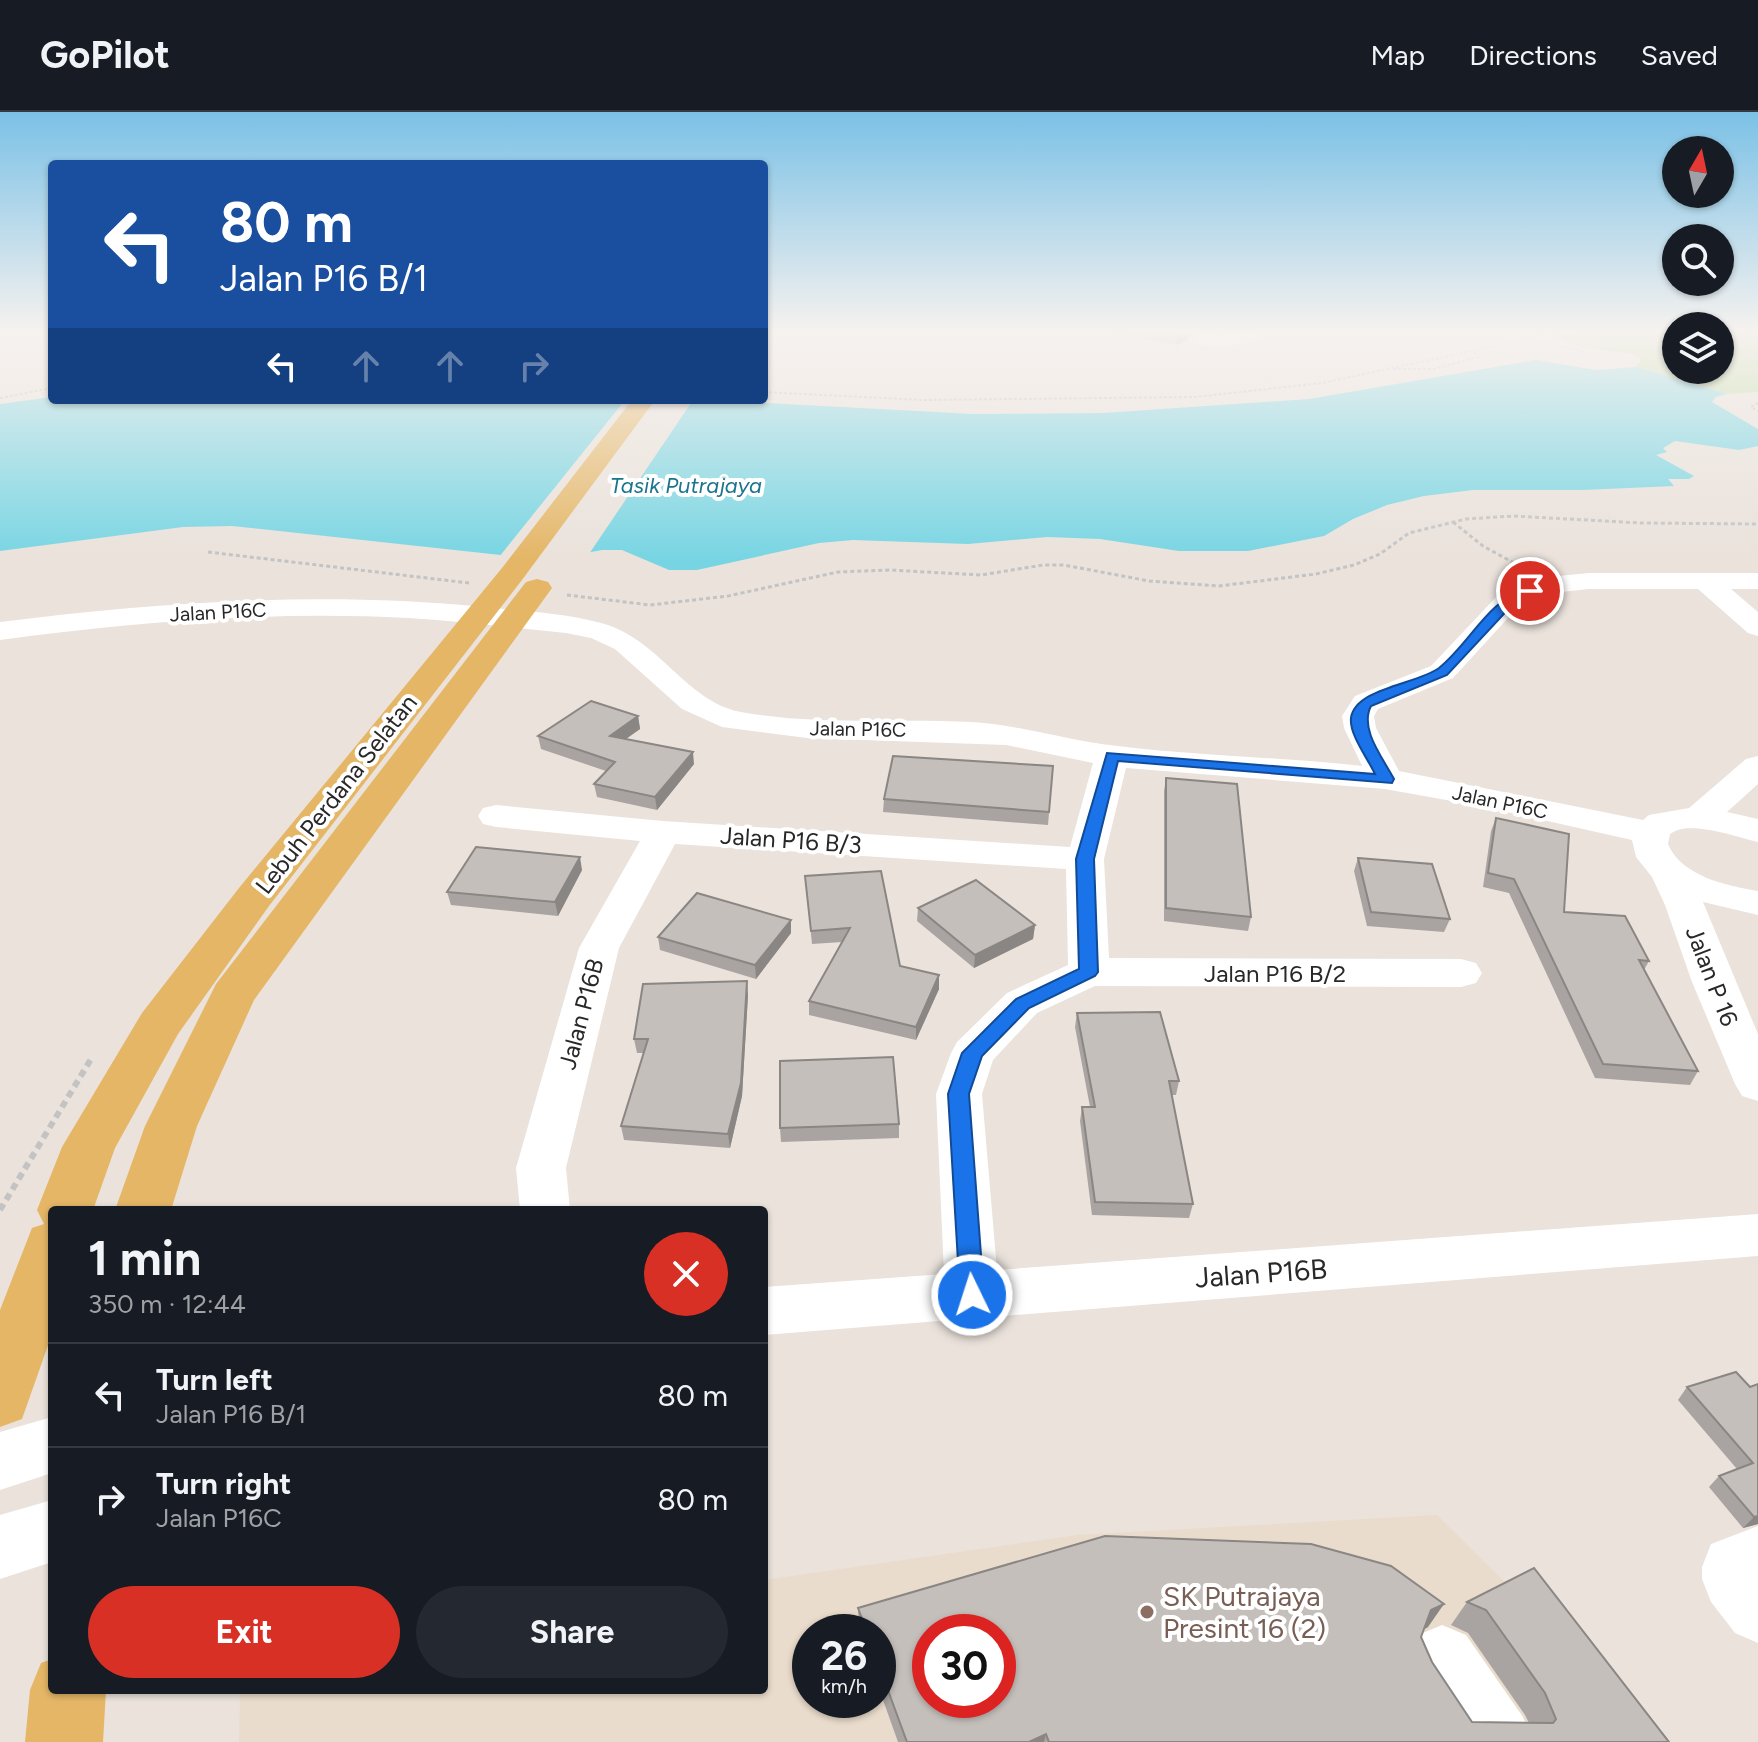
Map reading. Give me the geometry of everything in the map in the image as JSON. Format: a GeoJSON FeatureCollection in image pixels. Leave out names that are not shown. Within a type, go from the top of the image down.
{"type":"FeatureCollection","features":[{"type":"Feature","properties":{"kind":"main road","name":"Lebuh Perdana Selatan"},"geometry":{"type":"LineString","coordinates":[[144,1206],[171,1126],[233,995],[638,408]]}},
{"type":"Feature","properties":{"kind":"main road"},"geometry":{"type":"LineString","coordinates":[[602,500],[667,408]]}},
{"type":"Feature","properties":{"kind":"main road","name":"Lebuh Perdana Selatan"},"geometry":{"type":"LineString","coordinates":[[67,1206],[89,1147],[159,1025],[254,897],[465,657],[557,561]]}},
{"type":"Feature","properties":{"kind":"main road"},"geometry":{"type":"LineString","coordinates":[[0,1398],[48,1257]]}},
{"type":"Feature","properties":{"kind":"main road"},"geometry":{"type":"LineString","coordinates":[[64,1742],[68,1694]]}},
{"type":"Feature","properties":{"kind":"street"},"geometry":{"type":"LineString","coordinates":[[1386,779],[1360,728],[1358,716],[1366,703],[1442,672],[1509,600],[1558,584],[1589,581],[1758,581]]}},
{"type":"Feature","properties":{"kind":"street"},"geometry":{"type":"LineString","coordinates":[[1705,581],[1758,627]]}},
{"type":"Feature","properties":{"kind":"street","name":"Jalan P16C"},"geometry":{"type":"LineString","coordinates":[[0,631],[88,619],[264,610],[385,609],[566,624],[589,628],[624,642],[688,701],[722,717],[836,731],[921,730],[1008,735],[1112,756],[1386,779],[1659,851]]}},
{"type":"Feature","properties":{"kind":"street"},"geometry":{"type":"LineString","coordinates":[[972,1295],[959,1094],[973,1053],[1022,1003],[1089,972],[1085,859],[1112,756]]}},
{"type":"Feature","properties":{"kind":"street"},"geometry":{"type":"LineString","coordinates":[[1699,818],[1758,766]]}},
{"type":"Feature","properties":{"kind":"street","name":"Jalan P16 B/3"},"geometry":{"type":"LineString","coordinates":[[496,816],[663,832],[1085,859]]}},
{"type":"Feature","properties":{"kind":"street"},"geometry":{"type":"LineString","coordinates":[[1659,851],[1661,825],[1677,819],[1723,820],[1758,831]]}},
{"type":"Feature","properties":{"kind":"street","name":"Jalan P16B"},"geometry":{"type":"LineString","coordinates":[[545,1206],[541,1168],[599,948],[663,832]]}},
{"type":"Feature","properties":{"kind":"street","name":"Jalan P 16"},"geometry":{"type":"LineString","coordinates":[[1659,851],[1709,892],[1758,903]]}},
{"type":"Feature","properties":{"kind":"street","name":"Jalan P 16"},"geometry":{"type":"LineString","coordinates":[[1659,851],[1685,905],[1713,982],[1758,1084]]}},
{"type":"Feature","properties":{"kind":"street","name":"Jalan P16 B/2"},"geometry":{"type":"LineString","coordinates":[[1089,972],[1461,973]]}},
{"type":"Feature","properties":{"kind":"street","name":"Jalan P16B"},"geometry":{"type":"LineString","coordinates":[[768,1311],[1758,1235]]}},
{"type":"Feature","properties":{"kind":"street"},"geometry":{"type":"LineString","coordinates":[[0,1461],[48,1446]]}},
{"type":"Feature","properties":{"kind":"street"},"geometry":{"type":"LineString","coordinates":[[0,1547],[48,1532]]}},
{"type":"Feature","properties":{"kind":"street"},"geometry":{"type":"LineString","coordinates":[[1758,1558],[1734,1567],[1734,1579],[1758,1610]]}},
{"type":"Feature","properties":{"kind":"street"},"geometry":{"type":"LineString","coordinates":[[1442,1659],[1498,1742]]}},
{"type":"Feature","properties":{"kind":"path"},"geometry":{"type":"LineString","coordinates":[[556,594],[650,605],[728,596],[850,571],[981,575],[1043,565],[1064,565],[1149,581],[1219,586],[1316,574],[1354,565],[1380,554],[1409,533],[1452,521],[1514,516],[1641,523],[1758,524]]}},
{"type":"Feature","properties":{"kind":"path"},"geometry":{"type":"LineString","coordinates":[[1452,521],[1483,546],[1558,584]]}},
{"type":"Feature","properties":{"kind":"path"},"geometry":{"type":"LineString","coordinates":[[208,552],[473,583]]}},
{"type":"Feature","properties":{"kind":"shaded area","name":"SK Putrajaya Presint 16 (2)"},"geometry":{"type":"Polygon","coordinates":[[[1437,1515],[1516,1593],[1629,1742],[239,1742],[240,1694],[768,1694],[768,1579],[1077,1535],[1437,1515]]]}},
{"type":"Feature","properties":{"kind":"water","name":"Tasik Putrajaya"},"geometry":{"type":"Polygon","coordinates":[[[0,408],[861,408],[973,414],[1103,413],[1176,408],[1722,408],[1758,429],[1758,446],[1739,450],[1675,441],[1663,448],[1667,452],[1656,455],[1694,476],[1689,479],[1668,479],[1674,486],[1473,490],[1424,496],[1387,505],[1353,519],[1324,536],[1248,551],[1179,551],[1100,539],[1047,537],[968,544],[853,540],[819,543],[697,570],[669,570],[622,550],[602,550],[548,560],[232,526],[183,527],[0,551],[0,408]]]}},
{"type":"Feature","properties":{"kind":"pier"},"geometry":{"type":"Polygon","coordinates":[[[619,408],[688,408],[587,557],[548,564],[499,557],[619,408]]]}},
{"type":"Feature","properties":{"kind":"building"},"geometry":{"type":"Polygon","coordinates":[[[591,701],[638,716],[610,736],[693,752],[655,797],[594,784],[615,762],[538,736],[591,701]]]}},
{"type":"Feature","properties":{"kind":"building"},"geometry":{"type":"Polygon","coordinates":[[[893,756],[1053,766],[1049,812],[884,799],[893,756]]]}},
{"type":"Feature","properties":{"kind":"building"},"geometry":{"type":"Polygon","coordinates":[[[1166,778],[1237,784],[1251,917],[1166,908],[1166,778]]]}},
{"type":"Feature","properties":{"kind":"building"},"geometry":{"type":"Polygon","coordinates":[[[1496,818],[1569,834],[1564,912],[1625,916],[1649,961],[1639,960],[1698,1071],[1603,1064],[1514,879],[1488,873],[1496,818]]]}},
{"type":"Feature","properties":{"kind":"building"},"geometry":{"type":"Polygon","coordinates":[[[476,847],[580,857],[555,902],[447,892],[476,847]]]}},
{"type":"Feature","properties":{"kind":"building"},"geometry":{"type":"Polygon","coordinates":[[[1358,858],[1432,864],[1450,919],[1371,912],[1358,858]]]}},
{"type":"Feature","properties":{"kind":"building"},"geometry":{"type":"Polygon","coordinates":[[[881,871],[900,966],[939,975],[916,1027],[809,1001],[850,928],[811,931],[805,876],[881,871]]]}},
{"type":"Feature","properties":{"kind":"building"},"geometry":{"type":"Polygon","coordinates":[[[976,880],[1035,925],[975,955],[918,908],[976,880]]]}},
{"type":"Feature","properties":{"kind":"building"},"geometry":{"type":"Polygon","coordinates":[[[697,893],[791,920],[755,965],[658,937],[697,893]]]}},
{"type":"Feature","properties":{"kind":"building"},"geometry":{"type":"Polygon","coordinates":[[[747,981],[741,1083],[728,1134],[621,1126],[648,1039],[634,1039],[643,984],[747,981]]]}},
{"type":"Feature","properties":{"kind":"building"},"geometry":{"type":"Polygon","coordinates":[[[1160,1012],[1179,1081],[1169,1081],[1193,1204],[1095,1202],[1082,1107],[1095,1107],[1077,1013],[1160,1012]]]}},
{"type":"Feature","properties":{"kind":"building"},"geometry":{"type":"Polygon","coordinates":[[[893,1057],[899,1124],[780,1128],[780,1061],[893,1057]]]}},
{"type":"Feature","properties":{"kind":"building"},"geometry":{"type":"Polygon","coordinates":[[[1736,1372],[1750,1387],[1758,1384],[1758,1516],[1754,1517],[1719,1476],[1753,1463],[1687,1387],[1736,1372]]]}},
{"type":"Feature","properties":{"kind":"building"},"geometry":{"type":"Polygon","coordinates":[[[1105,1536],[1311,1544],[1391,1566],[1444,1604],[1431,1610],[1421,1637],[1432,1662],[1472,1722],[1553,1723],[1556,1719],[1545,1693],[1486,1610],[1467,1602],[1534,1568],[1669,1742],[1049,1742],[1046,1734],[1029,1742],[907,1742],[896,1712],[896,1614],[860,1614],[858,1608],[1105,1536]]]}},
{"type":"Feature","properties":{"kind":"place","name":"SK Putrajaya Presint 16 (2)"},"geometry":{"type":"Point","coordinates":[1147,1612]}},
{"type":"Feature","properties":{"kind":"route"},"geometry":{"type":"LineString","coordinates":[[972,1295],[959,1094],[973,1053],[1022,1003],[1089,972],[1085,859],[1112,756],[1386,779],[1360,728],[1358,716],[1366,703],[1442,672],[1509,600],[1530,591]]}}]}
